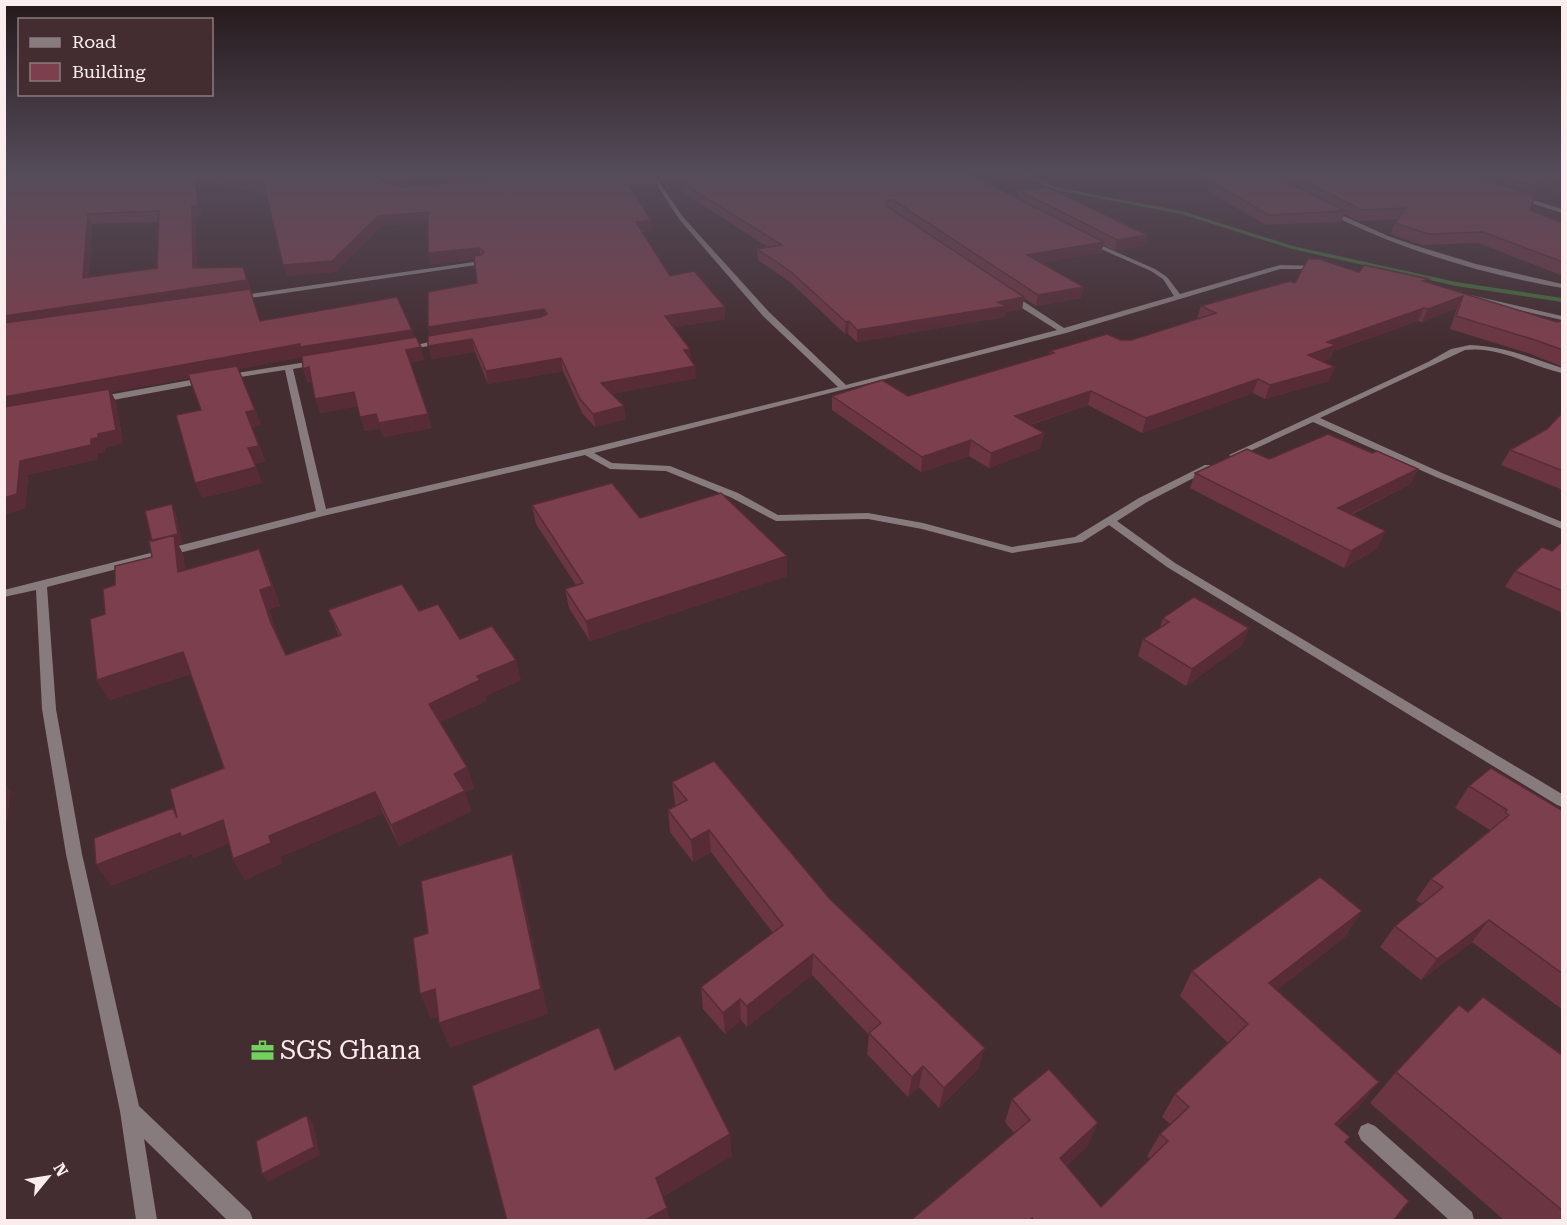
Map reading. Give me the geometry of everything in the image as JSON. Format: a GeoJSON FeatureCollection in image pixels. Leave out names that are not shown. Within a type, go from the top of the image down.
{"type":"FeatureCollection","features":[{"type":"Feature","properties":{"kind":"street"},"geometry":{"type":"LineString","coordinates":[[692,230],[766,314],[844,388]]}},
{"type":"Feature","properties":{"kind":"street"},"geometry":{"type":"LineString","coordinates":[[1371,230],[1445,257],[1563,286]]}},
{"type":"Feature","properties":{"kind":"street"},"geometry":{"type":"LineString","coordinates":[[1082,238],[1153,270],[1165,278],[1178,296]]}},
{"type":"Feature","properties":{"kind":"street"},"geometry":{"type":"LineString","coordinates":[[227,299],[482,263]]}},
{"type":"Feature","properties":{"kind":"street"},"geometry":{"type":"LineString","coordinates":[[4,594],[322,513],[586,452],[844,388],[1064,331],[1280,267],[1330,268]]}},
{"type":"Feature","properties":{"kind":"street"},"geometry":{"type":"LineString","coordinates":[[1001,291],[1064,331]]}},
{"type":"Feature","properties":{"kind":"street"},"geometry":{"type":"LineString","coordinates":[[1449,291],[1563,318]]}},
{"type":"Feature","properties":{"kind":"street"},"geometry":{"type":"LineString","coordinates":[[392,350],[450,340]]}},
{"type":"Feature","properties":{"kind":"street"},"geometry":{"type":"LineString","coordinates":[[586,452],[609,466],[667,468],[734,495],[776,518],[868,516],[923,526],[1012,550],[1077,540],[1143,500],[1431,364],[1448,352],[1470,347],[1503,352],[1563,371]]}},
{"type":"Feature","properties":{"kind":"street"},"geometry":{"type":"LineString","coordinates":[[86,402],[323,361]]}},
{"type":"Feature","properties":{"kind":"street"},"geometry":{"type":"LineString","coordinates":[[288,367],[322,513]]}},
{"type":"Feature","properties":{"kind":"street"},"geometry":{"type":"LineString","coordinates":[[1314,419],[1439,475],[1563,526]]}},
{"type":"Feature","properties":{"kind":"street"},"geometry":{"type":"LineString","coordinates":[[1109,520],[1171,565],[1563,801]]}},
{"type":"Feature","properties":{"kind":"street"},"geometry":{"type":"LineString","coordinates":[[41,584],[49,709],[74,854],[129,1111],[146,1221]]}},
{"type":"Feature","properties":{"kind":"street"},"geometry":{"type":"LineString","coordinates":[[129,1111],[242,1221]]}},
{"type":"Feature","properties":{"kind":"street"},"geometry":{"type":"LineString","coordinates":[[1368,1133],[1464,1221]]}},
{"type":"Feature","properties":{"kind":"building"},"geometry":{"type":"Polygon","coordinates":[[[4,230],[87,230],[83,278],[157,268],[158,230],[192,230],[193,268],[243,267],[247,280],[4,316],[4,230]]]}},
{"type":"Feature","properties":{"kind":"building"},"geometry":{"type":"Polygon","coordinates":[[[275,230],[364,230],[332,261],[283,265],[275,230]]]}},
{"type":"Feature","properties":{"kind":"building"},"geometry":{"type":"Polygon","coordinates":[[[428,230],[641,230],[670,276],[694,271],[725,307],[665,316],[690,349],[684,350],[695,366],[601,383],[624,406],[593,414],[580,399],[561,358],[486,371],[472,339],[428,346],[428,336],[541,317],[547,314],[544,309],[428,327],[428,292],[477,283],[474,256],[484,252],[479,248],[428,253],[428,230]]]}},
{"type":"Feature","properties":{"kind":"building"},"geometry":{"type":"Polygon","coordinates":[[[758,230],[923,230],[1024,297],[998,302],[1006,306],[857,330],[790,271],[757,249],[782,245],[758,230]]]}},
{"type":"Feature","properties":{"kind":"building"},"geometry":{"type":"Polygon","coordinates":[[[939,230],[1081,230],[1104,242],[1027,255],[1084,287],[1038,295],[939,230]]]}},
{"type":"Feature","properties":{"kind":"building"},"geometry":{"type":"Polygon","coordinates":[[[1098,230],[1137,230],[1147,235],[1117,240],[1098,230]]]}},
{"type":"Feature","properties":{"kind":"building"},"geometry":{"type":"Polygon","coordinates":[[[1416,230],[1563,230],[1563,262],[1483,232],[1428,234],[1416,230]]]}},
{"type":"Feature","properties":{"kind":"building"},"geometry":{"type":"Polygon","coordinates":[[[1308,259],[1319,259],[1359,272],[1364,265],[1429,279],[1423,281],[1557,322],[1563,321],[1563,350],[1456,316],[1463,296],[1327,342],[1336,345],[1308,355],[1335,367],[1270,385],[1258,379],[1146,418],[1091,391],[1015,416],[1044,433],[991,453],[971,440],[922,457],[832,396],[882,380],[908,396],[1054,353],[1050,351],[1107,334],[1121,340],[1131,340],[1216,313],[1201,306],[1290,281],[1295,283],[1308,259]]]}},
{"type":"Feature","properties":{"kind":"building"},"geometry":{"type":"Polygon","coordinates":[[[250,289],[260,321],[397,297],[412,330],[300,347],[300,344],[4,397],[4,323],[250,289]]]}},
{"type":"Feature","properties":{"kind":"building"},"geometry":{"type":"Polygon","coordinates":[[[416,337],[421,347],[406,350],[428,414],[379,423],[376,414],[360,417],[354,392],[315,399],[309,367],[303,369],[302,356],[416,337]]]}},
{"type":"Feature","properties":{"kind":"building"},"geometry":{"type":"Polygon","coordinates":[[[237,366],[255,410],[246,412],[259,446],[248,448],[256,467],[195,483],[176,415],[201,410],[188,374],[237,366]]]}},
{"type":"Feature","properties":{"kind":"building"},"geometry":{"type":"Polygon","coordinates":[[[109,389],[116,430],[98,434],[98,438],[91,439],[91,445],[20,461],[17,494],[4,498],[4,407],[109,389]]]}},
{"type":"Feature","properties":{"kind":"building"},"geometry":{"type":"Polygon","coordinates":[[[1563,412],[1563,471],[1510,450],[1547,429],[1563,412]]]}},
{"type":"Feature","properties":{"kind":"building"},"geometry":{"type":"Polygon","coordinates":[[[1328,434],[1372,453],[1377,451],[1418,469],[1338,508],[1386,531],[1351,551],[1195,473],[1247,449],[1269,459],[1328,434]]]}},
{"type":"Feature","properties":{"kind":"building"},"geometry":{"type":"Polygon","coordinates":[[[612,483],[640,518],[721,493],[787,556],[586,621],[565,589],[583,583],[532,505],[612,483]]]}},
{"type":"Feature","properties":{"kind":"building"},"geometry":{"type":"Polygon","coordinates":[[[172,504],[178,534],[152,541],[145,511],[172,504]]]}},
{"type":"Feature","properties":{"kind":"building"},"geometry":{"type":"Polygon","coordinates":[[[174,535],[178,572],[259,549],[272,586],[260,590],[271,623],[286,655],[341,635],[328,610],[402,584],[419,611],[438,604],[460,639],[492,626],[516,660],[477,676],[480,680],[429,704],[467,767],[454,774],[465,791],[391,825],[375,792],[269,836],[271,843],[233,859],[223,820],[181,837],[180,833],[96,865],[94,838],[173,808],[177,818],[170,789],[224,768],[183,652],[97,680],[90,619],[105,614],[103,589],[115,585],[115,566],[152,557],[149,541],[174,535]]]}},
{"type":"Feature","properties":{"kind":"building"},"geometry":{"type":"Polygon","coordinates":[[[1563,541],[1563,591],[1515,571],[1542,547],[1552,551],[1563,541]]]}},
{"type":"Feature","properties":{"kind":"building"},"geometry":{"type":"Polygon","coordinates":[[[1194,597],[1249,628],[1192,669],[1143,639],[1169,622],[1163,618],[1194,597]]]}},
{"type":"Feature","properties":{"kind":"building"},"geometry":{"type":"Polygon","coordinates":[[[714,761],[830,899],[985,1048],[944,1088],[923,1066],[912,1077],[869,1033],[881,1023],[813,954],[747,1006],[740,999],[723,1013],[701,987],[783,925],[709,830],[691,840],[668,810],[687,800],[672,782],[714,761]]]}},
{"type":"Feature","properties":{"kind":"building"},"geometry":{"type":"Polygon","coordinates":[[[1491,768],[1563,811],[1563,974],[1489,920],[1437,959],[1395,926],[1443,887],[1431,879],[1509,815],[1505,812],[1507,810],[1469,786],[1491,768]]]}},
{"type":"Feature","properties":{"kind":"building"},"geometry":{"type":"Polygon","coordinates":[[[512,854],[541,989],[439,1023],[435,989],[420,994],[413,938],[428,933],[421,881],[512,854]]]}},
{"type":"Feature","properties":{"kind":"building"},"geometry":{"type":"Polygon","coordinates":[[[1320,877],[1362,911],[1269,983],[1379,1082],[1335,1124],[1350,1137],[1345,1142],[1409,1201],[1393,1221],[1034,1221],[1032,1218],[1029,1221],[910,1221],[1030,1120],[1012,1099],[1049,1069],[1098,1123],[1060,1158],[1101,1207],[1168,1141],[1160,1134],[1189,1107],[1175,1094],[1248,1024],[1192,971],[1320,877]]]}},
{"type":"Feature","properties":{"kind":"building"},"geometry":{"type":"Polygon","coordinates":[[[1483,997],[1563,1056],[1563,1211],[1396,1072],[1459,1005],[1468,1012],[1483,997]]]}},
{"type":"Feature","properties":{"kind":"building"},"geometry":{"type":"Polygon","coordinates":[[[599,1027],[615,1070],[680,1035],[730,1134],[656,1178],[667,1208],[644,1221],[507,1221],[472,1086],[599,1027]]]}},
{"type":"Feature","properties":{"kind":"building"},"geometry":{"type":"Polygon","coordinates":[[[307,1115],[314,1147],[262,1174],[256,1141],[307,1115]]]}},
{"type":"Feature","properties":{"kind":"waterway"},"geometry":{"type":"LineString","coordinates":[[1238,230],[1292,247],[1456,284],[1562,300]]}},
{"type":"Feature","properties":{"kind":"place","name":"SGS Ghana"},"geometry":{"type":"Point","coordinates":[262,1050]}}]}
